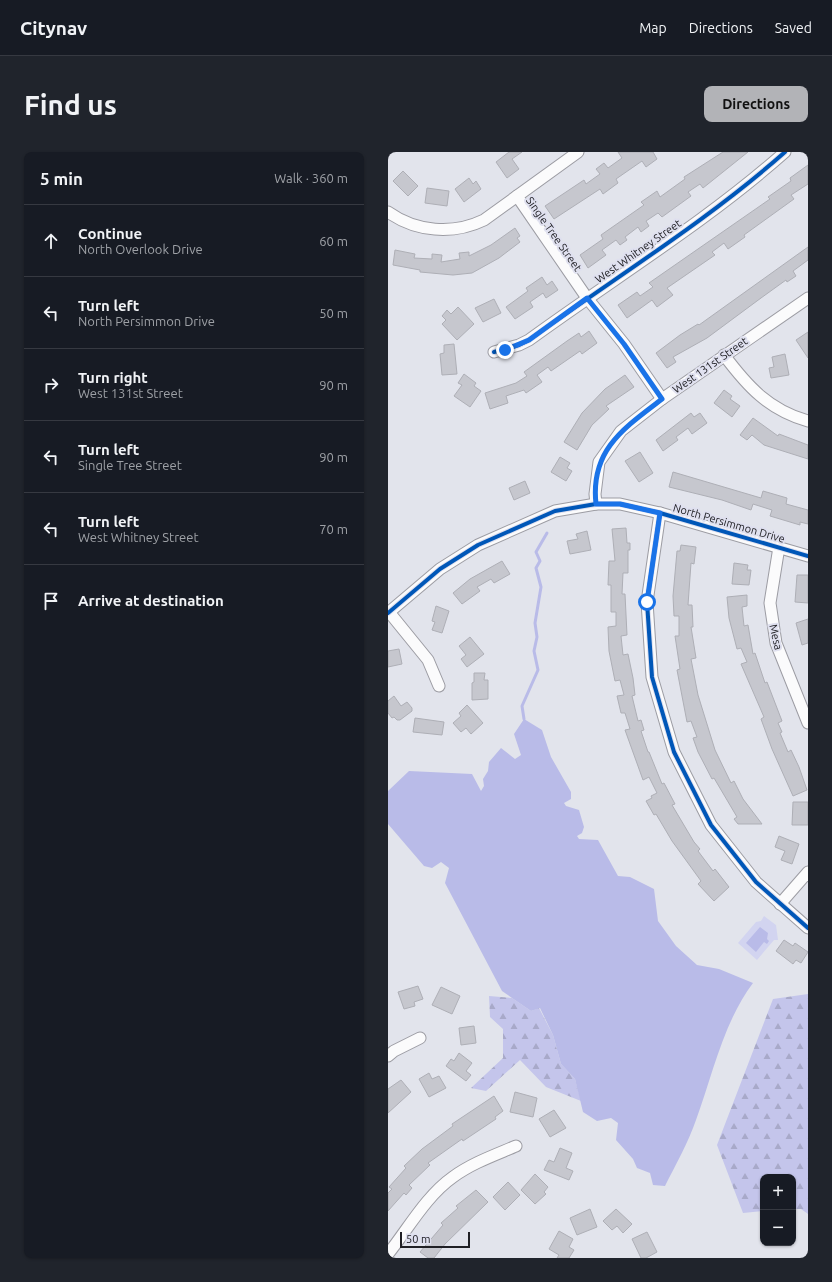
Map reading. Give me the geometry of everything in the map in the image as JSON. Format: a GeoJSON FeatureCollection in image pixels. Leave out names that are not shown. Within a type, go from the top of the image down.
{"type":"FeatureCollection","features":[{"type":"Feature","properties":{"kind":"street","name":"West Whitney Street"},"geometry":{"type":"LineString","coordinates":[[494,352],[519,345],[529,340],[703,217],[762,172],[785,152]]}},
{"type":"Feature","properties":{"kind":"street"},"geometry":{"type":"LineString","coordinates":[[388,212],[405,222],[422,227],[441,230],[459,229],[484,220],[572,154]]}},
{"type":"Feature","properties":{"kind":"street","name":"Single Tree Street"},"geometry":{"type":"LineString","coordinates":[[517,196],[587,298],[624,344],[662,399]]}},
{"type":"Feature","properties":{"kind":"street","name":"West 131st Street"},"geometry":{"type":"LineString","coordinates":[[596,504],[595,494],[599,462],[621,431],[662,399],[808,298]]}},
{"type":"Feature","properties":{"kind":"street"},"geometry":{"type":"LineString","coordinates":[[724,355],[762,400],[785,413],[808,421]]}},
{"type":"Feature","properties":{"kind":"street","name":"North Persimmon Drive"},"geometry":{"type":"LineString","coordinates":[[389,612],[440,569],[478,545],[555,511],[596,504],[620,504],[660,513],[808,556]]}},
{"type":"Feature","properties":{"kind":"street"},"geometry":{"type":"LineString","coordinates":[[660,513],[647,602],[652,677],[674,752],[711,825],[756,882],[808,928]]}},
{"type":"Feature","properties":{"kind":"street","name":"Mesa"},"geometry":{"type":"LineString","coordinates":[[779,547],[770,602],[776,643],[808,723]]}},
{"type":"Feature","properties":{"kind":"street"},"geometry":{"type":"LineString","coordinates":[[389,612],[428,660],[439,686]]}},
{"type":"Feature","properties":{"kind":"street"},"geometry":{"type":"LineString","coordinates":[[780,904],[808,872]]}},
{"type":"Feature","properties":{"kind":"street"},"geometry":{"type":"LineString","coordinates":[[388,1056],[394,1050],[420,1038]]}},
{"type":"Feature","properties":{"kind":"street"},"geometry":{"type":"LineString","coordinates":[[388,1254],[430,1200],[453,1177],[480,1161],[516,1146]]}},
{"type":"Feature","properties":{"kind":"green space"},"geometry":{"type":"Polygon","coordinates":[[[808,994],[808,1214],[801,1209],[796,1209],[796,1174],[760,1174],[760,1211],[743,1213],[717,1145],[773,999],[808,994]]]}},
{"type":"Feature","properties":{"kind":"green space"},"geometry":{"type":"Polygon","coordinates":[[[489,996],[512,998],[531,1011],[539,1008],[553,1035],[561,1064],[575,1079],[581,1101],[546,1087],[520,1060],[486,1091],[471,1088],[503,1058],[503,1029],[490,1017],[489,996]]]}},
{"type":"Feature","properties":{"kind":"shaded area"},"geometry":{"type":"Polygon","coordinates":[[[524,719],[542,730],[551,757],[571,792],[571,799],[564,803],[566,806],[579,810],[584,827],[582,833],[577,836],[579,839],[598,840],[618,876],[630,877],[654,889],[658,921],[676,946],[697,965],[719,969],[753,983],[743,998],[726,1032],[693,1129],[665,1186],[653,1185],[650,1173],[637,1168],[633,1159],[616,1140],[618,1123],[611,1118],[597,1121],[583,1112],[575,1079],[561,1064],[553,1035],[540,1008],[531,1011],[502,991],[445,883],[449,868],[441,862],[432,868],[424,866],[388,824],[388,791],[409,771],[472,774],[481,791],[484,786],[483,779],[488,771],[489,762],[501,748],[515,759],[521,755],[514,734],[524,719]]]}},
{"type":"Feature","properties":{"kind":"shaded area"},"geometry":{"type":"Polygon","coordinates":[[[764,916],[776,925],[778,940],[774,940],[757,960],[738,943],[756,922],[761,921],[764,916]]]}},
{"type":"Feature","properties":{"kind":"shaded area"},"geometry":{"type":"Polygon","coordinates":[[[760,927],[768,933],[767,939],[769,941],[767,944],[764,942],[756,952],[746,943],[760,927]]]}},
{"type":"Feature","properties":{"kind":"building"},"geometry":{"type":"Polygon","coordinates":[[[509,152],[522,152],[512,159],[519,169],[507,178],[496,162],[509,152]]]}},
{"type":"Feature","properties":{"kind":"building"},"geometry":{"type":"Polygon","coordinates":[[[618,152],[653,152],[657,159],[646,167],[642,161],[616,179],[618,183],[603,194],[600,189],[554,219],[545,206],[584,180],[586,184],[600,174],[596,169],[604,163],[608,168],[622,158],[618,152]]]}},
{"type":"Feature","properties":{"kind":"building"},"geometry":{"type":"Polygon","coordinates":[[[723,152],[748,152],[703,188],[700,184],[688,192],[691,196],[662,217],[658,213],[646,221],[649,226],[641,232],[638,227],[625,237],[627,240],[620,245],[616,240],[602,250],[606,255],[588,268],[580,255],[603,239],[601,235],[644,205],[641,202],[657,191],[660,197],[685,179],[684,177],[723,152]]]}},
{"type":"Feature","properties":{"kind":"building"},"geometry":{"type":"Polygon","coordinates":[[[808,165],[808,184],[791,195],[794,199],[744,235],[745,237],[728,249],[724,243],[712,252],[715,255],[667,288],[673,295],[657,307],[652,300],[627,318],[618,305],[637,292],[640,296],[653,287],[649,283],[770,199],[768,197],[791,181],[790,178],[808,165]]]}},
{"type":"Feature","properties":{"kind":"building"},"geometry":{"type":"Polygon","coordinates":[[[403,171],[418,186],[408,196],[393,181],[403,171]]]}},
{"type":"Feature","properties":{"kind":"building"},"geometry":{"type":"Polygon","coordinates":[[[469,178],[473,184],[476,181],[481,189],[464,202],[455,189],[469,178]]]}},
{"type":"Feature","properties":{"kind":"building"},"geometry":{"type":"Polygon","coordinates":[[[427,188],[449,191],[447,206],[425,203],[427,188]]]}},
{"type":"Feature","properties":{"kind":"building"},"geometry":{"type":"Polygon","coordinates":[[[515,228],[520,236],[517,238],[520,242],[499,258],[472,273],[453,275],[420,272],[420,270],[393,265],[395,250],[415,254],[414,258],[432,259],[432,254],[442,255],[441,262],[460,259],[459,253],[469,252],[469,256],[491,245],[515,228]]]}},
{"type":"Feature","properties":{"kind":"building"},"geometry":{"type":"Polygon","coordinates":[[[808,247],[808,260],[793,271],[796,276],[787,282],[786,280],[707,338],[673,357],[676,362],[667,368],[656,353],[680,335],[698,324],[699,325],[808,247]]]}},
{"type":"Feature","properties":{"kind":"building"},"geometry":{"type":"Polygon","coordinates":[[[542,277],[547,285],[552,281],[558,290],[546,298],[543,293],[530,302],[533,307],[515,319],[506,307],[528,291],[526,288],[542,277]]]}},
{"type":"Feature","properties":{"kind":"building"},"geometry":{"type":"Polygon","coordinates":[[[494,299],[501,313],[483,322],[475,308],[494,299]]]}},
{"type":"Feature","properties":{"kind":"building"},"geometry":{"type":"Polygon","coordinates":[[[458,307],[474,324],[457,340],[442,324],[446,320],[442,316],[447,310],[451,314],[458,307]]]}},
{"type":"Feature","properties":{"kind":"building"},"geometry":{"type":"Polygon","coordinates":[[[589,331],[597,343],[582,354],[580,351],[551,371],[548,367],[537,375],[542,382],[526,393],[524,390],[506,396],[508,403],[490,409],[485,393],[516,383],[527,376],[524,372],[567,341],[579,333],[581,337],[589,331]]]}},
{"type":"Feature","properties":{"kind":"building"},"geometry":{"type":"Polygon","coordinates":[[[808,332],[808,358],[796,340],[808,332]]]}},
{"type":"Feature","properties":{"kind":"building"},"geometry":{"type":"Polygon","coordinates":[[[454,344],[457,374],[442,375],[440,354],[444,353],[444,345],[454,344]]]}},
{"type":"Feature","properties":{"kind":"building"},"geometry":{"type":"Polygon","coordinates":[[[785,354],[789,375],[771,378],[769,368],[774,367],[772,357],[785,354]]]}},
{"type":"Feature","properties":{"kind":"building"},"geometry":{"type":"Polygon","coordinates":[[[464,374],[476,383],[474,386],[481,391],[470,407],[454,396],[462,385],[458,383],[464,374]]]}},
{"type":"Feature","properties":{"kind":"building"},"geometry":{"type":"Polygon","coordinates":[[[625,375],[634,387],[606,406],[609,409],[592,425],[577,450],[564,442],[582,413],[605,389],[625,375]]]}},
{"type":"Feature","properties":{"kind":"building"},"geometry":{"type":"Polygon","coordinates":[[[724,390],[732,396],[730,399],[740,406],[732,417],[714,403],[724,390]]]}},
{"type":"Feature","properties":{"kind":"building"},"geometry":{"type":"Polygon","coordinates":[[[691,413],[694,417],[700,413],[707,423],[692,434],[688,428],[676,437],[678,440],[663,451],[656,440],[691,413]]]}},
{"type":"Feature","properties":{"kind":"building"},"geometry":{"type":"Polygon","coordinates":[[[753,418],[778,436],[779,434],[808,445],[808,459],[764,445],[752,435],[747,440],[740,435],[753,418]]]}},
{"type":"Feature","properties":{"kind":"building"},"geometry":{"type":"Polygon","coordinates":[[[640,452],[653,473],[639,482],[625,461],[640,452]]]}},
{"type":"Feature","properties":{"kind":"building"},"geometry":{"type":"Polygon","coordinates":[[[560,457],[570,463],[567,468],[572,471],[566,481],[551,472],[560,457]]]}},
{"type":"Feature","properties":{"kind":"building"},"geometry":{"type":"Polygon","coordinates":[[[673,472],[761,498],[763,491],[787,498],[786,504],[808,510],[808,524],[800,522],[800,525],[770,516],[772,510],[753,504],[751,510],[722,500],[669,487],[673,472]]]}},
{"type":"Feature","properties":{"kind":"building"},"geometry":{"type":"Polygon","coordinates":[[[525,481],[530,493],[514,500],[509,488],[525,481]]]}},
{"type":"Feature","properties":{"kind":"building"},"geometry":{"type":"Polygon","coordinates":[[[626,528],[627,543],[630,543],[630,550],[628,550],[628,573],[623,573],[622,594],[625,594],[627,635],[621,636],[623,655],[628,654],[633,678],[635,695],[632,696],[638,721],[641,720],[644,730],[641,731],[648,752],[662,784],[664,783],[675,804],[672,805],[694,842],[700,849],[698,851],[713,871],[715,869],[729,887],[714,901],[698,884],[701,881],[672,841],[656,814],[654,815],[646,801],[657,793],[649,777],[643,780],[625,730],[630,729],[625,713],[621,713],[617,696],[624,695],[620,680],[615,681],[609,651],[608,627],[616,626],[616,612],[611,612],[611,585],[608,585],[609,561],[615,561],[612,529],[626,528]]]}},
{"type":"Feature","properties":{"kind":"building"},"geometry":{"type":"Polygon","coordinates":[[[587,531],[591,550],[570,554],[567,541],[578,539],[576,534],[587,531]]]}},
{"type":"Feature","properties":{"kind":"building"},"geometry":{"type":"Polygon","coordinates":[[[681,545],[696,547],[694,564],[691,563],[688,605],[692,605],[693,627],[691,627],[696,658],[691,659],[698,695],[715,750],[731,783],[734,781],[743,799],[762,824],[738,824],[734,819],[737,817],[714,778],[712,779],[698,752],[693,738],[697,737],[691,721],[687,722],[677,670],[680,669],[675,636],[679,636],[679,616],[674,616],[673,596],[677,551],[680,551],[681,545]]]}},
{"type":"Feature","properties":{"kind":"building"},"geometry":{"type":"Polygon","coordinates":[[[502,561],[510,574],[494,583],[491,579],[477,587],[480,591],[462,604],[453,593],[470,579],[502,561]]]}},
{"type":"Feature","properties":{"kind":"building"},"geometry":{"type":"Polygon","coordinates":[[[734,563],[748,565],[747,570],[751,570],[749,585],[732,584],[734,563]]]}},
{"type":"Feature","properties":{"kind":"building"},"geometry":{"type":"Polygon","coordinates":[[[797,575],[808,575],[808,603],[795,602],[797,575]]]}},
{"type":"Feature","properties":{"kind":"building"},"geometry":{"type":"Polygon","coordinates":[[[747,595],[747,606],[742,607],[744,626],[748,625],[753,654],[755,653],[765,683],[767,682],[782,721],[778,723],[782,732],[780,733],[788,752],[791,750],[807,790],[793,796],[772,749],[761,719],[764,717],[741,664],[747,662],[741,648],[737,649],[729,618],[727,597],[747,595]]]}},
{"type":"Feature","properties":{"kind":"building"},"geometry":{"type":"Polygon","coordinates":[[[436,606],[449,611],[442,633],[432,630],[435,622],[432,621],[436,606]]]}},
{"type":"Feature","properties":{"kind":"building"},"geometry":{"type":"Polygon","coordinates":[[[808,619],[808,643],[802,645],[796,623],[808,619]]]}},
{"type":"Feature","properties":{"kind":"building"},"geometry":{"type":"Polygon","coordinates":[[[470,637],[484,654],[467,667],[461,659],[466,655],[459,646],[470,637]]]}},
{"type":"Feature","properties":{"kind":"building"},"geometry":{"type":"Polygon","coordinates":[[[399,649],[402,664],[388,667],[388,651],[399,649]]]}},
{"type":"Feature","properties":{"kind":"building"},"geometry":{"type":"Polygon","coordinates":[[[474,673],[485,673],[484,680],[488,680],[488,699],[472,700],[472,683],[474,682],[474,673]]]}},
{"type":"Feature","properties":{"kind":"building"},"geometry":{"type":"Polygon","coordinates":[[[394,696],[401,706],[407,702],[412,708],[412,711],[400,720],[397,720],[394,717],[392,718],[388,713],[388,701],[394,696]]]}},
{"type":"Feature","properties":{"kind":"building"},"geometry":{"type":"Polygon","coordinates":[[[467,705],[483,723],[471,734],[466,728],[461,732],[453,723],[461,716],[459,713],[467,705]]]}},
{"type":"Feature","properties":{"kind":"building"},"geometry":{"type":"Polygon","coordinates":[[[415,718],[444,722],[442,735],[413,732],[415,718]]]}},
{"type":"Feature","properties":{"kind":"building"},"geometry":{"type":"Polygon","coordinates":[[[793,802],[808,802],[808,825],[792,825],[793,802]]]}},
{"type":"Feature","properties":{"kind":"building"},"geometry":{"type":"Polygon","coordinates":[[[779,836],[799,844],[792,864],[781,860],[785,851],[775,847],[779,836]]]}},
{"type":"Feature","properties":{"kind":"building"},"geometry":{"type":"Polygon","coordinates":[[[784,940],[793,946],[795,943],[808,952],[801,963],[796,960],[793,964],[776,951],[784,940]]]}},
{"type":"Feature","properties":{"kind":"building"},"geometry":{"type":"Polygon","coordinates":[[[418,986],[423,999],[414,1002],[415,1006],[404,1009],[398,992],[418,986]]]}},
{"type":"Feature","properties":{"kind":"building"},"geometry":{"type":"Polygon","coordinates":[[[441,987],[460,996],[452,1014],[432,1005],[441,987]]]}},
{"type":"Feature","properties":{"kind":"building"},"geometry":{"type":"Polygon","coordinates":[[[474,1026],[476,1043],[461,1045],[459,1028],[474,1026]]]}},
{"type":"Feature","properties":{"kind":"building"},"geometry":{"type":"Polygon","coordinates":[[[459,1053],[472,1063],[466,1071],[471,1075],[466,1081],[446,1066],[451,1059],[454,1061],[459,1053]]]}},
{"type":"Feature","properties":{"kind":"building"},"geometry":{"type":"Polygon","coordinates":[[[429,1073],[432,1079],[439,1076],[446,1088],[429,1097],[419,1079],[429,1073]]]}},
{"type":"Feature","properties":{"kind":"building"},"geometry":{"type":"Polygon","coordinates":[[[401,1080],[411,1092],[388,1113],[388,1089],[401,1080]]]}},
{"type":"Feature","properties":{"kind":"building"},"geometry":{"type":"Polygon","coordinates":[[[515,1092],[537,1098],[533,1117],[510,1112],[515,1092]]]}},
{"type":"Feature","properties":{"kind":"building"},"geometry":{"type":"Polygon","coordinates":[[[494,1096],[503,1111],[495,1117],[496,1119],[463,1141],[462,1139],[428,1163],[430,1165],[409,1185],[412,1188],[406,1195],[404,1193],[388,1211],[388,1193],[392,1189],[389,1187],[406,1168],[404,1166],[422,1149],[453,1126],[452,1124],[494,1096]]]}},
{"type":"Feature","properties":{"kind":"building"},"geometry":{"type":"Polygon","coordinates":[[[554,1110],[566,1128],[550,1137],[539,1119],[554,1110]]]}},
{"type":"Feature","properties":{"kind":"building"},"geometry":{"type":"Polygon","coordinates":[[[560,1148],[572,1153],[566,1168],[573,1171],[569,1180],[544,1170],[549,1160],[554,1162],[560,1148]]]}},
{"type":"Feature","properties":{"kind":"building"},"geometry":{"type":"Polygon","coordinates":[[[535,1174],[548,1187],[544,1192],[546,1194],[535,1204],[521,1190],[535,1174]]]}},
{"type":"Feature","properties":{"kind":"building"},"geometry":{"type":"Polygon","coordinates":[[[508,1182],[520,1195],[505,1210],[493,1197],[508,1182]]]}},
{"type":"Feature","properties":{"kind":"building"},"geometry":{"type":"Polygon","coordinates":[[[476,1190],[488,1202],[445,1244],[434,1258],[428,1258],[420,1252],[443,1225],[441,1223],[458,1208],[456,1206],[476,1190]]]}},
{"type":"Feature","properties":{"kind":"building"},"geometry":{"type":"Polygon","coordinates":[[[590,1209],[597,1227],[577,1235],[570,1218],[590,1209]]]}},
{"type":"Feature","properties":{"kind":"building"},"geometry":{"type":"Polygon","coordinates":[[[616,1209],[632,1224],[623,1233],[617,1226],[612,1230],[603,1221],[616,1209]]]}},
{"type":"Feature","properties":{"kind":"building"},"geometry":{"type":"Polygon","coordinates":[[[559,1231],[573,1239],[569,1247],[574,1250],[569,1258],[557,1258],[559,1255],[549,1249],[559,1231]]]}},
{"type":"Feature","properties":{"kind":"building"},"geometry":{"type":"Polygon","coordinates":[[[647,1232],[657,1252],[646,1258],[641,1258],[632,1239],[647,1232]]]}},
{"type":"Feature","properties":{"kind":"waterway"},"geometry":{"type":"LineString","coordinates":[[524,719],[522,706],[538,670],[534,651],[537,637],[535,623],[541,587],[536,568],[540,561],[536,552],[547,533]]}},
{"type":"Feature","properties":{"kind":"cycle path"},"geometry":{"type":"LineString","coordinates":[[494,352],[519,345],[529,340],[692,226],[755,178],[785,152]]}},
{"type":"Feature","properties":{"kind":"cycle path"},"geometry":{"type":"LineString","coordinates":[[388,613],[440,569],[478,545],[555,511],[596,504],[620,504],[660,513],[808,556]]}},
{"type":"Feature","properties":{"kind":"cycle path"},"geometry":{"type":"LineString","coordinates":[[660,513],[647,602],[652,677],[674,752],[711,825],[756,882],[808,928]]}},
{"type":"Feature","properties":{"kind":"route"},"geometry":{"type":"LineString","coordinates":[[505,350],[529,340],[587,298],[624,344],[662,399],[621,431],[599,462],[595,494],[596,504],[620,504],[660,513],[647,602]]}}]}
